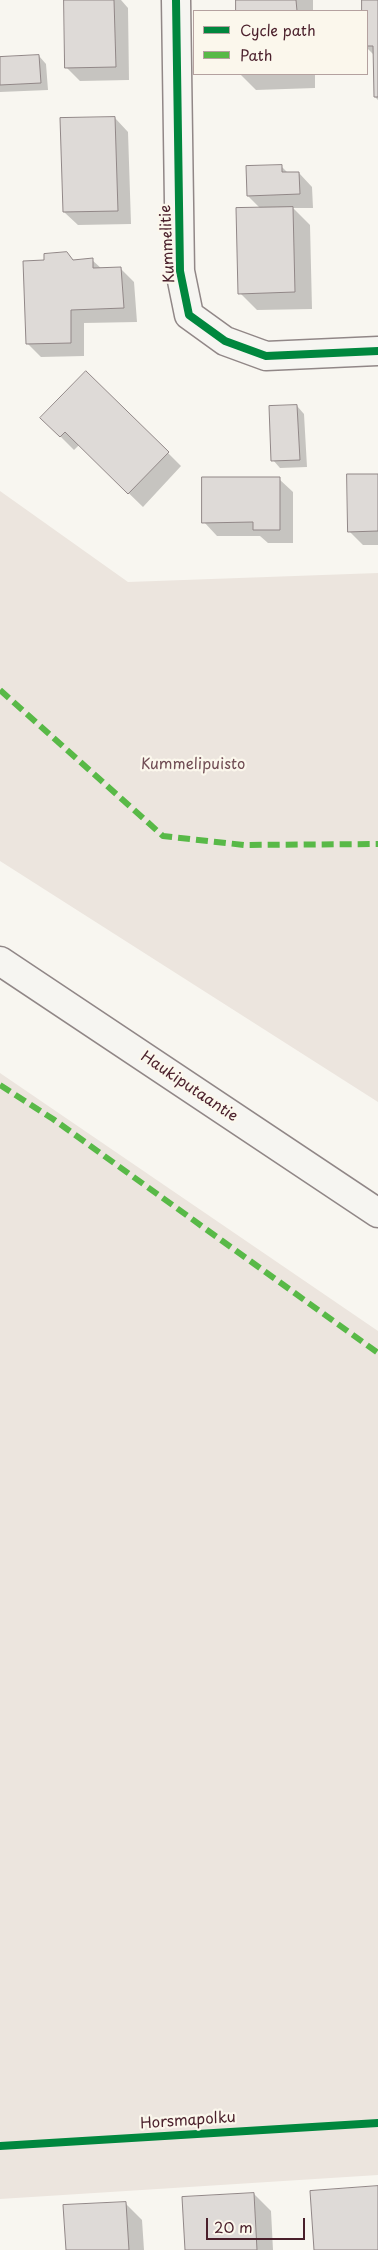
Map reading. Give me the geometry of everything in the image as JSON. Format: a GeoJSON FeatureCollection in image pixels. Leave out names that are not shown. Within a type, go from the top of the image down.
{"type":"FeatureCollection","features":[{"type":"Feature","properties":{"kind":"street","name":"Kummelitie"},"geometry":{"type":"LineString","coordinates":[[176,0],[180,271],[189,315],[225,341],[266,356],[378,350]]}},
{"type":"Feature","properties":{"kind":"street","name":"Haukiputaantie"},"geometry":{"type":"LineString","coordinates":[[0,961],[378,1213]]}},
{"type":"Feature","properties":{"kind":"green space","name":"Kummelipuisto"},"geometry":{"type":"Polygon","coordinates":[[[0,491],[128,582],[378,573],[378,1102],[0,861],[0,491]]]}},
{"type":"Feature","properties":{"kind":"green space"},"geometry":{"type":"Polygon","coordinates":[[[0,1073],[378,1331],[378,2175],[0,2199],[0,1073]]]}},
{"type":"Feature","properties":{"kind":"building"},"geometry":{"type":"Polygon","coordinates":[[[64,0],[114,0],[116,67],[65,68],[64,0]]]}},
{"type":"Feature","properties":{"kind":"building"},"geometry":{"type":"Polygon","coordinates":[[[236,0],[296,0],[297,10],[236,10],[236,0]]]}},
{"type":"Feature","properties":{"kind":"building"},"geometry":{"type":"Polygon","coordinates":[[[362,0],[378,0],[378,97],[374,97],[373,46],[368,46],[368,10],[362,10],[362,0]]]}},
{"type":"Feature","properties":{"kind":"building"},"geometry":{"type":"Polygon","coordinates":[[[39,55],[41,83],[0,85],[0,57],[39,55]]]}},
{"type":"Feature","properties":{"kind":"building"},"geometry":{"type":"Polygon","coordinates":[[[115,117],[118,211],[63,212],[60,118],[115,117]]]}},
{"type":"Feature","properties":{"kind":"building"},"geometry":{"type":"Polygon","coordinates":[[[282,165],[282,172],[299,172],[300,194],[247,196],[246,166],[282,165]]]}},
{"type":"Feature","properties":{"kind":"building"},"geometry":{"type":"Polygon","coordinates":[[[293,207],[295,292],[238,294],[236,208],[293,207]]]}},
{"type":"Feature","properties":{"kind":"building"},"geometry":{"type":"Polygon","coordinates":[[[67,252],[73,260],[93,258],[93,268],[121,267],[124,308],[71,310],[71,343],[26,344],[23,261],[44,260],[44,254],[67,252]]]}},
{"type":"Feature","properties":{"kind":"building"},"geometry":{"type":"Polygon","coordinates":[[[86,371],[169,452],[128,494],[65,432],[60,437],[40,418],[86,371]]]}},
{"type":"Feature","properties":{"kind":"building"},"geometry":{"type":"Polygon","coordinates":[[[297,405],[300,460],[271,461],[269,406],[297,405]]]}},
{"type":"Feature","properties":{"kind":"building"},"geometry":{"type":"Polygon","coordinates":[[[347,474],[378,474],[378,531],[348,532],[347,474]]]}},
{"type":"Feature","properties":{"kind":"building"},"geometry":{"type":"Polygon","coordinates":[[[202,477],[280,477],[280,530],[253,530],[253,522],[202,523],[202,477]]]}},
{"type":"Feature","properties":{"kind":"building"},"geometry":{"type":"Polygon","coordinates":[[[378,2186],[378,2250],[314,2250],[310,2191],[378,2186]]]}},
{"type":"Feature","properties":{"kind":"building"},"geometry":{"type":"Polygon","coordinates":[[[254,2193],[257,2250],[185,2250],[182,2197],[254,2193]]]}},
{"type":"Feature","properties":{"kind":"building"},"geometry":{"type":"Polygon","coordinates":[[[126,2202],[129,2250],[66,2250],[63,2205],[126,2202]]]}},
{"type":"Feature","properties":{"kind":"marked path"},"geometry":{"type":"LineString","coordinates":[[0,690],[163,836],[244,845],[378,844]]}},
{"type":"Feature","properties":{"kind":"marked path"},"geometry":{"type":"LineString","coordinates":[[0,1085],[53,1119],[378,1353]]}},
{"type":"Feature","properties":{"kind":"cycle path"},"geometry":{"type":"LineString","coordinates":[[176,0],[180,271],[189,315],[225,341],[266,356],[378,351]]}},
{"type":"Feature","properties":{"kind":"cycle path","name":"Horsmapolku"},"geometry":{"type":"LineString","coordinates":[[0,2146],[378,2123]]}}]}
